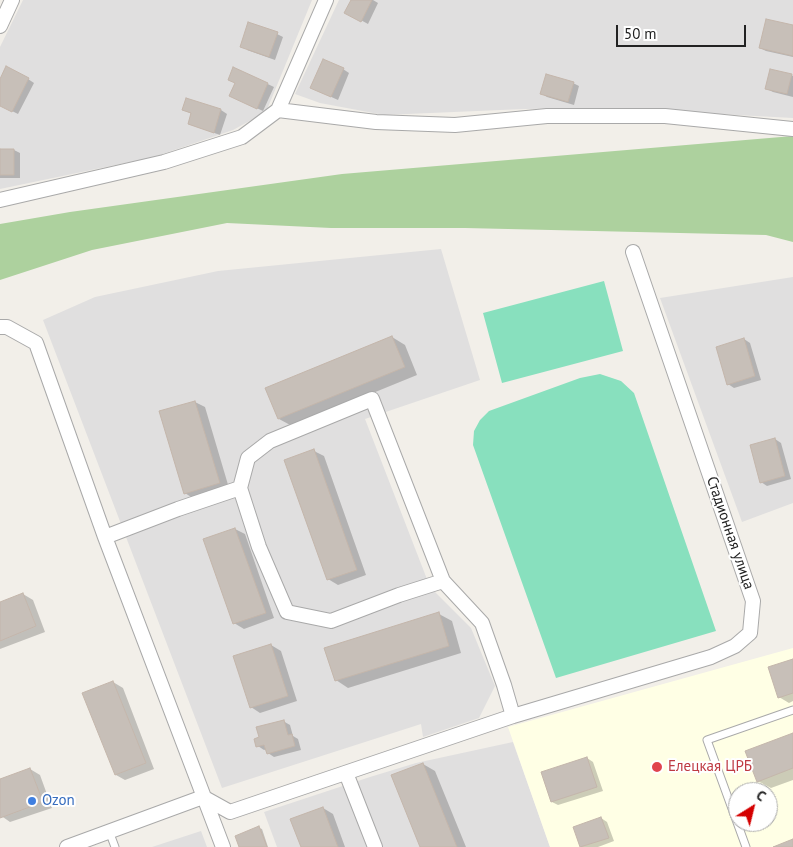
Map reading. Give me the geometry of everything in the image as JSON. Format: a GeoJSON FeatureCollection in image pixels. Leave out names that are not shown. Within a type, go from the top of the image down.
{"type":"FeatureCollection","features":[{"type":"Feature","properties":{"kind":"street"},"geometry":{"type":"LineString","coordinates":[[0,26],[12,0]]}},
{"type":"Feature","properties":{"kind":"street"},"geometry":{"type":"LineString","coordinates":[[0,200],[164,162],[242,137],[278,110],[326,0]]}},
{"type":"Feature","properties":{"kind":"street"},"geometry":{"type":"LineString","coordinates":[[278,110],[376,122],[455,126],[547,116],[665,116],[793,129]]}},
{"type":"Feature","properties":{"kind":"street","name":"Стадионная улица"},"geometry":{"type":"LineString","coordinates":[[512,716],[711,657],[735,646],[750,633],[753,601],[633,252]]}},
{"type":"Feature","properties":{"kind":"street"},"geometry":{"type":"LineString","coordinates":[[0,327],[7,327],[36,343],[105,537],[223,847]]}},
{"type":"Feature","properties":{"kind":"street"},"geometry":{"type":"LineString","coordinates":[[67,847],[203,797],[230,812],[512,716],[504,685],[482,623],[443,581],[372,399],[270,441],[248,458],[240,488],[259,547],[287,612],[331,621],[399,594],[443,581]]}},
{"type":"Feature","properties":{"kind":"street"},"geometry":{"type":"LineString","coordinates":[[105,537],[240,488]]}},
{"type":"Feature","properties":{"kind":"street"},"geometry":{"type":"LineString","coordinates":[[346,773],[375,847]]}},
{"type":"Feature","properties":{"kind":"lane"},"geometry":{"type":"LineString","coordinates":[[746,847],[707,740],[793,710]]}},
{"type":"Feature","properties":{"kind":"lane"},"geometry":{"type":"LineString","coordinates":[[110,831],[115,847]]}},
{"type":"Feature","properties":{"kind":"shaded area"},"geometry":{"type":"Polygon","coordinates":[[[23,0],[312,0],[266,112],[233,130],[154,157],[0,189],[0,47],[23,0]]]}},
{"type":"Feature","properties":{"kind":"shaded area"},"geometry":{"type":"Polygon","coordinates":[[[339,0],[793,0],[793,118],[604,108],[524,109],[384,115],[320,103],[295,94],[339,0]]]}},
{"type":"Feature","properties":{"kind":"shaded area"},"geometry":{"type":"Polygon","coordinates":[[[441,249],[480,380],[365,419],[430,587],[471,628],[495,686],[479,718],[423,737],[421,724],[222,788],[43,320],[95,297],[218,271],[441,249]]]}},
{"type":"Feature","properties":{"kind":"shaded area"},"geometry":{"type":"Polygon","coordinates":[[[793,277],[793,503],[742,522],[660,298],[793,277]]]}},
{"type":"Feature","properties":{"kind":"shaded area","name":"Елецкая ЦРБ"},"geometry":{"type":"Polygon","coordinates":[[[793,648],[793,847],[550,847],[508,727],[793,648]]]}},
{"type":"Feature","properties":{"kind":"shaded area"},"geometry":{"type":"Polygon","coordinates":[[[513,742],[550,847],[277,847],[264,812],[416,763],[513,742]]]}},
{"type":"Feature","properties":{"kind":"shaded area"},"geometry":{"type":"Polygon","coordinates":[[[201,831],[207,847],[152,847],[201,831]]]}},
{"type":"Feature","properties":{"kind":"green space"},"geometry":{"type":"Polygon","coordinates":[[[793,136],[793,242],[766,235],[465,228],[331,228],[227,223],[92,250],[0,280],[0,224],[70,212],[342,174],[793,136]]]}},
{"type":"Feature","properties":{"kind":"green space"},"geometry":{"type":"Polygon","coordinates":[[[604,281],[623,351],[502,383],[483,313],[604,281]]]}},
{"type":"Feature","properties":{"kind":"green space"},"geometry":{"type":"Polygon","coordinates":[[[600,374],[621,381],[634,393],[716,631],[556,678],[473,445],[474,431],[480,420],[489,411],[580,378],[600,374]]]}},
{"type":"Feature","properties":{"kind":"building"},"geometry":{"type":"Polygon","coordinates":[[[351,0],[372,0],[361,22],[344,13],[351,0]]]}},
{"type":"Feature","properties":{"kind":"building"},"geometry":{"type":"Polygon","coordinates":[[[766,19],[793,25],[793,56],[759,48],[766,19]]]}},
{"type":"Feature","properties":{"kind":"building"},"geometry":{"type":"Polygon","coordinates":[[[248,22],[278,32],[269,57],[240,47],[248,22]]]}},
{"type":"Feature","properties":{"kind":"building"},"geometry":{"type":"Polygon","coordinates":[[[323,59],[344,68],[331,97],[310,88],[323,59]]]}},
{"type":"Feature","properties":{"kind":"building"},"geometry":{"type":"Polygon","coordinates":[[[6,66],[29,78],[12,112],[0,106],[0,79],[6,66]]]}},
{"type":"Feature","properties":{"kind":"building"},"geometry":{"type":"Polygon","coordinates":[[[233,67],[268,83],[257,109],[229,96],[235,83],[228,80],[233,67]]]}},
{"type":"Feature","properties":{"kind":"building"},"geometry":{"type":"Polygon","coordinates":[[[770,69],[792,74],[787,94],[765,89],[770,69]]]}},
{"type":"Feature","properties":{"kind":"building"},"geometry":{"type":"Polygon","coordinates":[[[546,74],[574,82],[568,102],[540,94],[546,74]]]}},
{"type":"Feature","properties":{"kind":"building"},"geometry":{"type":"Polygon","coordinates":[[[186,98],[221,109],[214,133],[188,124],[191,113],[182,110],[186,98]]]}},
{"type":"Feature","properties":{"kind":"building"},"geometry":{"type":"Polygon","coordinates":[[[0,149],[14,149],[14,175],[0,175],[0,149]]]}},
{"type":"Feature","properties":{"kind":"building"},"geometry":{"type":"Polygon","coordinates":[[[392,336],[405,367],[278,419],[265,388],[392,336]]]}},
{"type":"Feature","properties":{"kind":"building"},"geometry":{"type":"Polygon","coordinates":[[[744,338],[755,376],[727,385],[716,347],[744,338]]]}},
{"type":"Feature","properties":{"kind":"building"},"geometry":{"type":"Polygon","coordinates":[[[195,401],[220,483],[184,494],[159,411],[195,401]]]}},
{"type":"Feature","properties":{"kind":"building"},"geometry":{"type":"Polygon","coordinates":[[[775,438],[785,476],[760,483],[750,445],[775,438]]]}},
{"type":"Feature","properties":{"kind":"building"},"geometry":{"type":"Polygon","coordinates":[[[314,449],[357,570],[327,580],[284,460],[314,449]]]}},
{"type":"Feature","properties":{"kind":"building"},"geometry":{"type":"Polygon","coordinates":[[[235,528],[266,613],[233,624],[203,539],[235,528]]]}},
{"type":"Feature","properties":{"kind":"building"},"geometry":{"type":"Polygon","coordinates":[[[23,593],[36,626],[0,641],[0,602],[23,593]]]}},
{"type":"Feature","properties":{"kind":"building"},"geometry":{"type":"Polygon","coordinates":[[[439,612],[449,646],[335,681],[324,648],[439,612]]]}},
{"type":"Feature","properties":{"kind":"building"},"geometry":{"type":"Polygon","coordinates":[[[271,644],[288,696],[250,708],[233,656],[271,644]]]}},
{"type":"Feature","properties":{"kind":"building"},"geometry":{"type":"Polygon","coordinates":[[[793,659],[793,693],[778,698],[768,667],[793,659]]]}},
{"type":"Feature","properties":{"kind":"building"},"geometry":{"type":"Polygon","coordinates":[[[113,681],[146,763],[115,775],[82,693],[113,681]]]}},
{"type":"Feature","properties":{"kind":"building"},"geometry":{"type":"Polygon","coordinates":[[[284,720],[288,735],[292,734],[295,746],[267,754],[264,745],[256,747],[254,739],[259,737],[256,727],[284,720]]]}},
{"type":"Feature","properties":{"kind":"building"},"geometry":{"type":"Polygon","coordinates":[[[793,733],[793,768],[757,782],[745,751],[793,733]]]}},
{"type":"Feature","properties":{"kind":"building"},"geometry":{"type":"Polygon","coordinates":[[[587,757],[597,787],[551,802],[541,772],[587,757]]]}},
{"type":"Feature","properties":{"kind":"building"},"geometry":{"type":"Polygon","coordinates":[[[423,763],[457,847],[420,847],[391,775],[423,763]]]}},
{"type":"Feature","properties":{"kind":"building"},"geometry":{"type":"Polygon","coordinates":[[[30,768],[43,802],[0,818],[0,779],[30,768]]]}},
{"type":"Feature","properties":{"kind":"building"},"geometry":{"type":"Polygon","coordinates":[[[323,807],[338,847],[301,847],[290,819],[323,807]]]}},
{"type":"Feature","properties":{"kind":"building"},"geometry":{"type":"Polygon","coordinates":[[[601,817],[609,838],[580,847],[573,827],[601,817]]]}},
{"type":"Feature","properties":{"kind":"building"},"geometry":{"type":"Polygon","coordinates":[[[259,826],[267,847],[239,847],[235,836],[259,826]]]}},
{"type":"Feature","properties":{"kind":"building"},"geometry":{"type":"Polygon","coordinates":[[[793,839],[793,847],[773,847],[793,839]]]}},
{"type":"Feature","properties":{"kind":"place","name":"Елецкая ЦРБ"},"geometry":{"type":"Point","coordinates":[657,767]}},
{"type":"Feature","properties":{"kind":"place","name":"Ozon"},"geometry":{"type":"Point","coordinates":[32,801]}}]}
